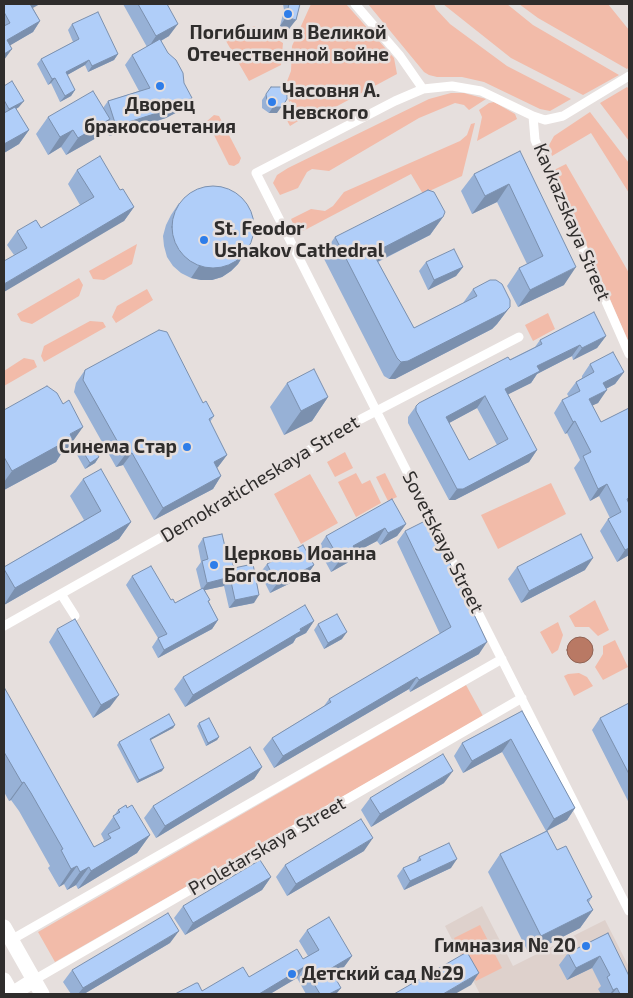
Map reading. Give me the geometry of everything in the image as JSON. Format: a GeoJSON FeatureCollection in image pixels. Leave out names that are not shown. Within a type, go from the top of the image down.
{"type":"FeatureCollection","features":[{"type":"Feature","properties":{"kind":"main road"},"geometry":{"type":"LineString","coordinates":[[6,937],[42,994]]}},
{"type":"Feature","properties":{"kind":"main road"},"geometry":{"type":"LineString","coordinates":[[4,980],[12,994]]}},
{"type":"Feature","properties":{"kind":"main road","name":"Proletarskaya Street"},"geometry":{"type":"LineString","coordinates":[[12,994],[34,980]]}},
{"type":"Feature","properties":{"kind":"street"},"geometry":{"type":"LineString","coordinates":[[355,4],[400,56],[423,90],[445,86],[465,87],[481,91],[545,120],[563,116],[629,76]]}},
{"type":"Feature","properties":{"kind":"street","name":"Sovetskaya Street"},"geometry":{"type":"LineString","coordinates":[[423,90],[395,100],[256,173],[629,911]]}},
{"type":"Feature","properties":{"kind":"street","name":"Kavkazskaya Street"},"geometry":{"type":"LineString","coordinates":[[533,116],[536,140],[629,354]]}},
{"type":"Feature","properties":{"kind":"street","name":"Demokraticheskaya Street"},"geometry":{"type":"LineString","coordinates":[[4,626],[190,521],[377,410],[520,337]]}},
{"type":"Feature","properties":{"kind":"street"},"geometry":{"type":"LineString","coordinates":[[61,594],[75,616]]}},
{"type":"Feature","properties":{"kind":"street"},"geometry":{"type":"LineString","coordinates":[[6,937],[502,659]]}},
{"type":"Feature","properties":{"kind":"street","name":"Proletarskaya Street"},"geometry":{"type":"LineString","coordinates":[[34,980],[522,698]]}},
{"type":"Feature","properties":{"kind":"shaded area"},"geometry":{"type":"Polygon","coordinates":[[[311,4],[346,4],[394,58],[397,74],[313,119],[308,115],[290,126],[284,115],[295,108],[291,101],[289,102],[284,89],[291,71],[292,46],[311,4]]]}},
{"type":"Feature","properties":{"kind":"shaded area"},"geometry":{"type":"Polygon","coordinates":[[[368,4],[434,4],[436,9],[450,24],[507,66],[571,99],[550,111],[540,109],[484,82],[462,77],[437,77],[429,75],[424,72],[368,4]]]}},
{"type":"Feature","properties":{"kind":"shaded area"},"geometry":{"type":"Polygon","coordinates":[[[443,4],[507,4],[533,25],[619,75],[583,95],[511,58],[443,4]]]}},
{"type":"Feature","properties":{"kind":"shaded area"},"geometry":{"type":"Polygon","coordinates":[[[519,4],[608,4],[629,30],[629,67],[627,69],[538,18],[519,4]]]}},
{"type":"Feature","properties":{"kind":"shaded area"},"geometry":{"type":"Polygon","coordinates":[[[254,26],[283,43],[281,65],[249,81],[226,41],[254,26]]]}},
{"type":"Feature","properties":{"kind":"shaded area"},"geometry":{"type":"Polygon","coordinates":[[[627,87],[629,89],[629,141],[600,103],[627,87]]]}},
{"type":"Feature","properties":{"kind":"shaded area"},"geometry":{"type":"Polygon","coordinates":[[[451,93],[464,93],[486,99],[469,110],[464,105],[455,103],[419,118],[329,171],[312,169],[307,172],[298,188],[280,195],[273,183],[277,175],[288,168],[429,99],[451,93]]]}},
{"type":"Feature","properties":{"kind":"shaded area"},"geometry":{"type":"Polygon","coordinates":[[[494,102],[515,114],[517,119],[477,141],[482,117],[479,110],[494,102]]]}},
{"type":"Feature","properties":{"kind":"shaded area"},"geometry":{"type":"Polygon","coordinates":[[[590,112],[629,163],[629,193],[591,133],[552,156],[549,145],[554,136],[590,112]]]}},
{"type":"Feature","properties":{"kind":"shaded area"},"geometry":{"type":"Polygon","coordinates":[[[214,115],[219,116],[241,158],[239,163],[234,166],[229,165],[207,121],[214,115]]]}},
{"type":"Feature","properties":{"kind":"shaded area"},"geometry":{"type":"Polygon","coordinates":[[[475,123],[462,176],[423,194],[411,174],[305,230],[300,231],[295,228],[291,219],[311,209],[325,211],[333,206],[344,192],[460,141],[467,135],[471,124],[475,123]]]}},
{"type":"Feature","properties":{"kind":"shaded area"},"geometry":{"type":"Polygon","coordinates":[[[566,164],[629,273],[629,343],[554,170],[566,164]]]}},
{"type":"Feature","properties":{"kind":"shaded area"},"geometry":{"type":"Polygon","coordinates":[[[137,244],[132,264],[104,280],[93,279],[89,271],[137,244]]]}},
{"type":"Feature","properties":{"kind":"shaded area"},"geometry":{"type":"Polygon","coordinates":[[[79,278],[83,285],[79,296],[32,324],[21,321],[17,314],[79,278]]]}},
{"type":"Feature","properties":{"kind":"shaded area"},"geometry":{"type":"Polygon","coordinates":[[[147,289],[153,300],[116,323],[112,317],[117,306],[147,289]]]}},
{"type":"Feature","properties":{"kind":"shaded area"},"geometry":{"type":"Polygon","coordinates":[[[548,313],[555,329],[533,341],[525,325],[548,313]]]}},
{"type":"Feature","properties":{"kind":"shaded area"},"geometry":{"type":"Polygon","coordinates":[[[90,321],[103,322],[106,327],[44,362],[41,356],[44,346],[90,321]]]}},
{"type":"Feature","properties":{"kind":"shaded area"},"geometry":{"type":"Polygon","coordinates":[[[24,358],[34,360],[37,367],[4,386],[4,371],[24,358]]]}},
{"type":"Feature","properties":{"kind":"shaded area"},"geometry":{"type":"Polygon","coordinates":[[[345,452],[353,468],[335,477],[327,462],[345,452]]]}},
{"type":"Feature","properties":{"kind":"shaded area"},"geometry":{"type":"Polygon","coordinates":[[[356,473],[362,484],[370,480],[381,503],[356,517],[338,482],[356,473]]]}},
{"type":"Feature","properties":{"kind":"shaded area"},"geometry":{"type":"Polygon","coordinates":[[[385,473],[397,497],[388,501],[376,477],[385,473]]]}},
{"type":"Feature","properties":{"kind":"shaded area"},"geometry":{"type":"Polygon","coordinates":[[[310,474],[338,523],[301,544],[274,494],[310,474]]]}},
{"type":"Feature","properties":{"kind":"shaded area"},"geometry":{"type":"Polygon","coordinates":[[[551,483],[566,514],[498,549],[481,515],[551,483]]]}},
{"type":"Feature","properties":{"kind":"shaded area"},"geometry":{"type":"Polygon","coordinates":[[[595,600],[609,630],[598,636],[589,627],[575,627],[569,616],[595,600]]]}},
{"type":"Feature","properties":{"kind":"shaded area"},"geometry":{"type":"Polygon","coordinates":[[[558,622],[563,635],[558,650],[552,654],[540,632],[558,622]]]}},
{"type":"Feature","properties":{"kind":"shaded area"},"geometry":{"type":"Polygon","coordinates":[[[580,637],[589,641],[593,650],[589,659],[580,663],[571,659],[567,650],[571,641],[580,637]]]}},
{"type":"Feature","properties":{"kind":"shaded area"},"geometry":{"type":"Polygon","coordinates":[[[615,640],[628,667],[603,680],[595,667],[603,654],[603,646],[615,640]]]}},
{"type":"Feature","properties":{"kind":"shaded area"},"geometry":{"type":"Polygon","coordinates":[[[579,673],[587,677],[593,686],[574,696],[564,676],[579,673]]]}},
{"type":"Feature","properties":{"kind":"shaded area"},"geometry":{"type":"Polygon","coordinates":[[[466,685],[483,716],[55,962],[38,932],[466,685]]]}},
{"type":"Feature","properties":{"kind":"shaded area","name":"Гимназия № 20"},"geometry":{"type":"Polygon","coordinates":[[[482,906],[513,966],[605,920],[629,967],[629,994],[480,994],[445,926],[482,906]]]}},
{"type":"Feature","properties":{"kind":"shaded area"},"geometry":{"type":"Polygon","coordinates":[[[480,925],[502,968],[476,981],[454,938],[480,925]]]}},
{"type":"Feature","properties":{"kind":"building"},"geometry":{"type":"Polygon","coordinates":[[[4,4],[30,4],[40,21],[7,40],[12,49],[4,54],[4,26],[10,23],[4,12],[4,4]]]}},
{"type":"Feature","properties":{"kind":"building"},"geometry":{"type":"Polygon","coordinates":[[[138,4],[167,4],[178,24],[156,36],[138,4]]]}},
{"type":"Feature","properties":{"kind":"building"},"geometry":{"type":"Polygon","coordinates":[[[289,4],[300,4],[296,20],[286,17],[289,4]]]}},
{"type":"Feature","properties":{"kind":"building"},"geometry":{"type":"Polygon","coordinates":[[[98,12],[118,54],[92,66],[89,60],[66,72],[75,90],[65,96],[55,78],[52,79],[41,59],[79,39],[72,24],[98,12]]]}},
{"type":"Feature","properties":{"kind":"building"},"geometry":{"type":"Polygon","coordinates":[[[160,39],[168,53],[176,60],[183,73],[184,83],[192,98],[173,108],[116,126],[108,101],[150,88],[132,55],[160,39]]]}},
{"type":"Feature","properties":{"kind":"building"},"geometry":{"type":"Polygon","coordinates":[[[12,81],[24,101],[9,109],[4,100],[4,86],[12,81]]]}},
{"type":"Feature","properties":{"kind":"building"},"geometry":{"type":"Polygon","coordinates":[[[271,87],[281,87],[287,92],[287,99],[282,107],[273,107],[267,101],[266,94],[271,87]]]}},
{"type":"Feature","properties":{"kind":"building"},"geometry":{"type":"Polygon","coordinates":[[[93,91],[110,119],[78,138],[73,130],[60,137],[48,117],[93,91]]]}},
{"type":"Feature","properties":{"kind":"building"},"geometry":{"type":"Polygon","coordinates":[[[15,107],[29,130],[4,144],[4,113],[15,107]]]}},
{"type":"Feature","properties":{"kind":"building"},"geometry":{"type":"Polygon","coordinates":[[[520,151],[576,267],[530,290],[519,268],[543,256],[509,184],[485,196],[474,174],[520,151]]]}},
{"type":"Feature","properties":{"kind":"building"},"geometry":{"type":"Polygon","coordinates":[[[100,156],[120,190],[123,189],[134,207],[4,284],[4,261],[27,248],[17,231],[36,220],[41,228],[94,197],[77,170],[100,156]]]}},
{"type":"Feature","properties":{"kind":"building","name":"St. Feodor Ushakov Cathedral"},"geometry":{"type":"Polygon","coordinates":[[[213,186],[229,189],[242,198],[251,211],[254,227],[251,243],[242,256],[229,265],[213,268],[197,265],[184,256],[175,243],[172,227],[175,211],[184,198],[197,189],[213,186]]]}},
{"type":"Feature","properties":{"kind":"building"},"geometry":{"type":"Polygon","coordinates":[[[428,190],[434,192],[445,212],[443,217],[373,253],[414,328],[477,296],[473,289],[490,280],[496,280],[502,284],[510,300],[510,307],[505,312],[408,361],[401,362],[397,358],[335,237],[428,190]]]}},
{"type":"Feature","properties":{"kind":"building"},"geometry":{"type":"Polygon","coordinates":[[[454,249],[463,267],[434,280],[426,262],[454,249]]]}},
{"type":"Feature","properties":{"kind":"building"},"geometry":{"type":"Polygon","coordinates":[[[594,312],[606,336],[582,348],[580,345],[537,366],[540,371],[505,389],[537,450],[463,489],[457,489],[416,411],[416,406],[508,357],[510,360],[542,344],[540,340],[594,312]],[[485,396],[446,417],[469,460],[508,439],[485,396]]]}},
{"type":"Feature","properties":{"kind":"building"},"geometry":{"type":"Polygon","coordinates":[[[159,330],[167,332],[203,403],[206,401],[214,416],[209,419],[227,455],[214,462],[221,476],[163,508],[132,453],[125,455],[83,380],[85,370],[159,330]]]}},
{"type":"Feature","properties":{"kind":"building"},"geometry":{"type":"Polygon","coordinates":[[[613,352],[624,372],[603,383],[607,390],[589,399],[601,422],[629,408],[629,498],[627,499],[629,504],[629,548],[625,550],[608,519],[621,512],[607,484],[598,489],[583,456],[591,452],[562,400],[580,391],[576,382],[594,372],[590,364],[613,352]]]}},
{"type":"Feature","properties":{"kind":"building"},"geometry":{"type":"Polygon","coordinates":[[[314,369],[328,397],[301,411],[287,383],[314,369]]]}},
{"type":"Feature","properties":{"kind":"building"},"geometry":{"type":"Polygon","coordinates":[[[47,386],[57,393],[63,404],[69,400],[83,427],[70,434],[72,438],[12,471],[4,457],[4,410],[47,386]]]}},
{"type":"Feature","properties":{"kind":"building"},"geometry":{"type":"Polygon","coordinates":[[[90,441],[99,457],[90,463],[80,447],[90,441]]]}},
{"type":"Feature","properties":{"kind":"building"},"geometry":{"type":"Polygon","coordinates":[[[101,469],[131,522],[15,588],[4,567],[101,511],[83,479],[101,469]]]}},
{"type":"Feature","properties":{"kind":"building"},"geometry":{"type":"Polygon","coordinates":[[[392,499],[406,524],[388,533],[385,528],[353,546],[356,551],[340,560],[326,536],[392,499]]]}},
{"type":"Feature","properties":{"kind":"building"},"geometry":{"type":"Polygon","coordinates":[[[429,519],[487,642],[419,680],[417,677],[283,756],[272,738],[331,702],[329,699],[451,627],[405,531],[429,519]]]}},
{"type":"Feature","properties":{"kind":"building"},"geometry":{"type":"Polygon","coordinates":[[[222,534],[227,555],[230,554],[234,568],[253,564],[259,595],[235,600],[230,577],[207,583],[202,561],[208,559],[203,538],[222,534]]]}},
{"type":"Feature","properties":{"kind":"building"},"geometry":{"type":"Polygon","coordinates":[[[581,534],[593,558],[529,591],[517,567],[581,534]]]}},
{"type":"Feature","properties":{"kind":"building"},"geometry":{"type":"Polygon","coordinates":[[[303,545],[314,565],[277,584],[267,564],[303,545]]]}},
{"type":"Feature","properties":{"kind":"building"},"geometry":{"type":"Polygon","coordinates":[[[151,566],[171,600],[173,599],[175,603],[203,588],[218,620],[164,650],[158,638],[167,634],[132,576],[151,566]]]}},
{"type":"Feature","properties":{"kind":"building"},"geometry":{"type":"Polygon","coordinates":[[[305,605],[314,621],[300,629],[301,631],[193,695],[183,677],[305,605]]]}},
{"type":"Feature","properties":{"kind":"building"},"geometry":{"type":"Polygon","coordinates":[[[337,614],[347,632],[328,643],[318,624],[337,614]]]}},
{"type":"Feature","properties":{"kind":"building"},"geometry":{"type":"Polygon","coordinates":[[[75,619],[119,695],[101,705],[57,629],[75,619]]]}},
{"type":"Feature","properties":{"kind":"building"},"geometry":{"type":"Polygon","coordinates":[[[4,687],[94,847],[111,838],[108,834],[120,828],[113,816],[126,805],[127,808],[132,805],[150,835],[91,871],[89,867],[80,872],[77,866],[71,869],[61,850],[63,849],[31,793],[24,782],[22,783],[4,752],[4,687]]]}},
{"type":"Feature","properties":{"kind":"building"},"geometry":{"type":"Polygon","coordinates":[[[629,703],[629,774],[600,718],[629,703]]]}},
{"type":"Feature","properties":{"kind":"building"},"geometry":{"type":"Polygon","coordinates":[[[522,711],[575,808],[554,819],[511,739],[472,761],[462,743],[522,711]]]}},
{"type":"Feature","properties":{"kind":"building"},"geometry":{"type":"Polygon","coordinates":[[[169,714],[175,725],[150,739],[164,768],[139,780],[119,742],[169,714]]]}},
{"type":"Feature","properties":{"kind":"building"},"geometry":{"type":"Polygon","coordinates":[[[209,718],[219,737],[208,743],[199,723],[209,718]]]}},
{"type":"Feature","properties":{"kind":"building"},"geometry":{"type":"Polygon","coordinates":[[[250,747],[262,767],[165,826],[153,806],[250,747]]]}},
{"type":"Feature","properties":{"kind":"building"},"geometry":{"type":"Polygon","coordinates":[[[443,754],[453,771],[380,814],[370,798],[443,754]]]}},
{"type":"Feature","properties":{"kind":"building"},"geometry":{"type":"Polygon","coordinates":[[[361,819],[373,838],[296,884],[285,865],[361,819]]]}},
{"type":"Feature","properties":{"kind":"building"},"geometry":{"type":"Polygon","coordinates":[[[547,831],[557,850],[566,846],[592,897],[587,900],[593,910],[541,936],[500,854],[547,831]]]}},
{"type":"Feature","properties":{"kind":"building"},"geometry":{"type":"Polygon","coordinates":[[[449,843],[457,859],[410,881],[403,868],[421,860],[419,857],[449,843]]]}},
{"type":"Feature","properties":{"kind":"building"},"geometry":{"type":"Polygon","coordinates":[[[260,860],[271,877],[193,923],[183,906],[260,860]]]}},
{"type":"Feature","properties":{"kind":"building"},"geometry":{"type":"Polygon","coordinates":[[[168,913],[179,931],[83,988],[72,970],[168,913]]]}},
{"type":"Feature","properties":{"kind":"building"},"geometry":{"type":"Polygon","coordinates":[[[329,917],[352,956],[330,969],[341,988],[329,994],[320,994],[304,967],[259,994],[175,994],[196,983],[198,983],[202,991],[243,967],[249,977],[297,949],[303,959],[319,950],[307,930],[329,917]]]}},
{"type":"Feature","properties":{"kind":"building"},"geometry":{"type":"Polygon","coordinates":[[[608,933],[629,976],[629,994],[620,994],[617,988],[613,990],[607,977],[610,975],[600,956],[576,968],[568,953],[608,933]]]}},
{"type":"Feature","properties":{"kind":"building"},"geometry":{"type":"Polygon","coordinates":[[[467,952],[479,973],[443,994],[394,994],[467,952]]]}},
{"type":"Feature","properties":{"kind":"place","name":"Погибшим в Великой Отечественной войне"},"geometry":{"type":"Point","coordinates":[288,14]}},
{"type":"Feature","properties":{"kind":"place","name":"Дворец бракосочетания"},"geometry":{"type":"Point","coordinates":[160,86]}},
{"type":"Feature","properties":{"kind":"place","name":"Часовня А. Невского"},"geometry":{"type":"Point","coordinates":[272,102]}},
{"type":"Feature","properties":{"kind":"place","name":"St. Feodor Ushakov Cathedral"},"geometry":{"type":"Point","coordinates":[204,240]}},
{"type":"Feature","properties":{"kind":"place","name":"Синема Стар"},"geometry":{"type":"Point","coordinates":[187,447]}},
{"type":"Feature","properties":{"kind":"place","name":"Церковь Иоанна Богослова"},"geometry":{"type":"Point","coordinates":[214,565]}},
{"type":"Feature","properties":{"kind":"place","name":"Гимназия № 20"},"geometry":{"type":"Point","coordinates":[586,946]}},
{"type":"Feature","properties":{"kind":"place","name":"Детский сад №29"},"geometry":{"type":"Point","coordinates":[292,974]}}]}
